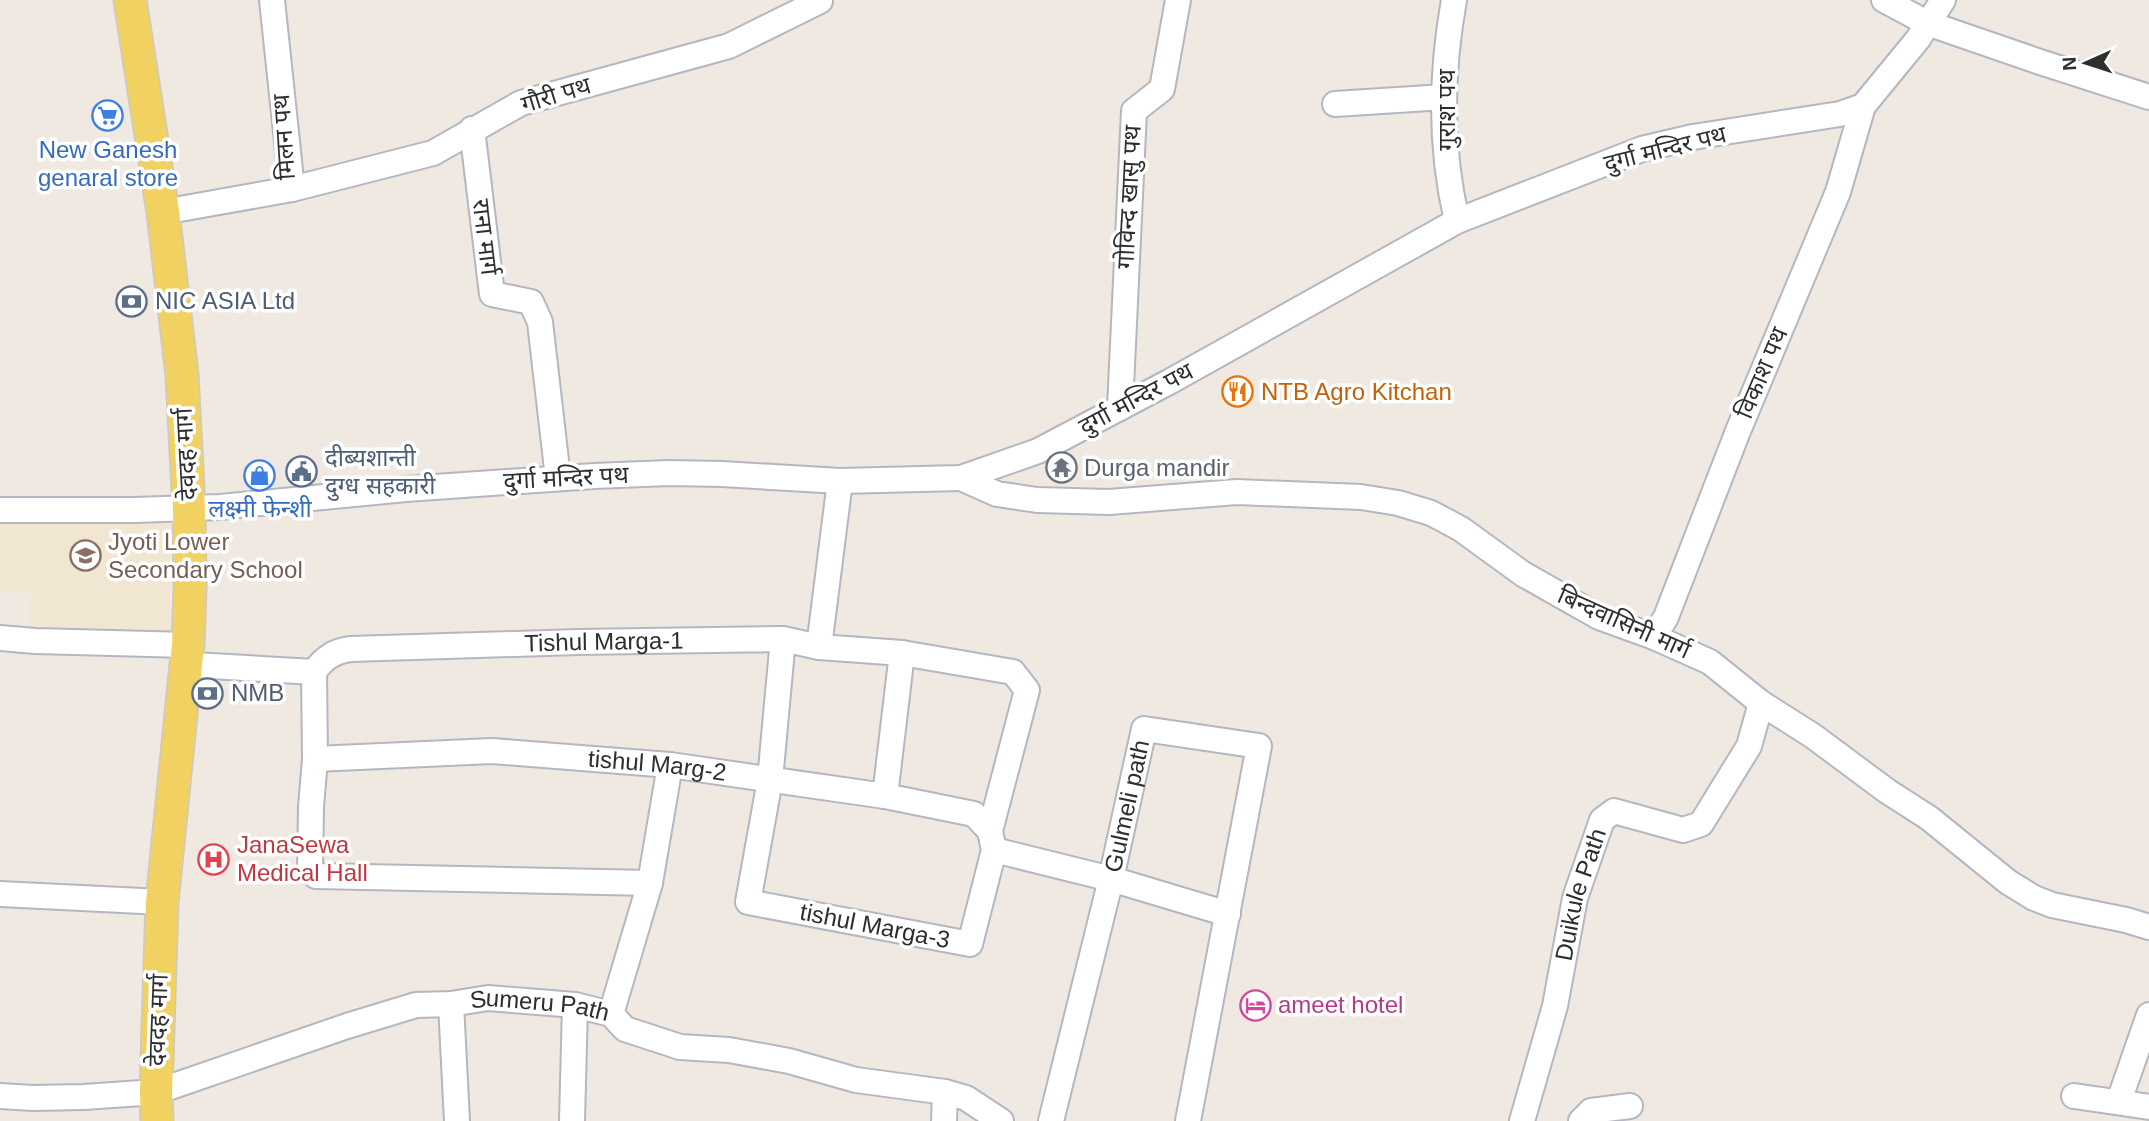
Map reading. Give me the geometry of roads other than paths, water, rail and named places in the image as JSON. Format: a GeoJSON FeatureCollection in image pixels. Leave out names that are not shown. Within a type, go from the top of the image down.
{"type":"FeatureCollection","features":[{"type":"Feature","properties":{"kind":"main road","name":"देवदह मार्ग"},"geometry":{"type":"LineString","coordinates":[[130,0],[163,212],[182,375],[189,508],[190,588],[187,653],[162,902],[156,1107]]}},
{"type":"Feature","properties":{"kind":"street","name":"मिलन पथ"},"geometry":{"type":"LineString","coordinates":[[163,212],[292,189],[272,0]]}},
{"type":"Feature","properties":{"kind":"street","name":"गोविन्द खासु पथ"},"geometry":{"type":"LineString","coordinates":[[1120,408],[1134,111],[1162,89],[1178,0]]}},
{"type":"Feature","properties":{"kind":"street","name":"गुराश पथ"},"geometry":{"type":"LineString","coordinates":[[1454,0],[1448,33],[1444,97],[1449,188],[1457,221]]}},
{"type":"Feature","properties":{"kind":"street"},"geometry":{"type":"LineString","coordinates":[[1884,0],[1927,23],[2149,97]]}},
{"type":"Feature","properties":{"kind":"street"},"geometry":{"type":"LineString","coordinates":[[1863,106],[1918,39],[1943,0]]}},
{"type":"Feature","properties":{"kind":"street","name":"गौरी पथ"},"geometry":{"type":"LineString","coordinates":[[292,189],[433,153],[521,103],[729,46],[820,1]]}},
{"type":"Feature","properties":{"kind":"street"},"geometry":{"type":"LineString","coordinates":[[1335,104],[1444,97]]}},
{"type":"Feature","properties":{"kind":"street","name":"दुर्गा मन्दिर पथ"},"geometry":{"type":"LineString","coordinates":[[0,510],[189,508],[406,489],[669,473],[840,481],[961,478],[1038,452],[1457,221],[1642,149],[1693,137],[1840,114],[1863,106]]}},
{"type":"Feature","properties":{"kind":"street","name":"विकाश पथ"},"geometry":{"type":"LineString","coordinates":[[1654,637],[1666,617],[1738,431],[1838,192],[1863,106]]}},
{"type":"Feature","properties":{"kind":"street","name":"राना मार्ग"},"geometry":{"type":"LineString","coordinates":[[472,129],[492,294],[531,302],[540,322],[558,478]]}},
{"type":"Feature","properties":{"kind":"street","name":"बिन्दवासिनी मार्ग"},"geometry":{"type":"LineString","coordinates":[[961,478],[997,494],[1047,501],[1109,502],[1237,492],[1361,497],[1398,503],[1431,513],[1461,529],[1523,574],[1599,617],[1654,637],[1710,662],[1761,703],[1813,736],[1887,791],[1929,818],[2008,882],[2034,898],[2052,905],[2149,927]]}},
{"type":"Feature","properties":{"kind":"street"},"geometry":{"type":"LineString","coordinates":[[819,647],[840,481]]}},
{"type":"Feature","properties":{"kind":"street"},"geometry":{"type":"LineString","coordinates":[[0,638],[187,653],[194,665],[314,672],[315,760],[310,870],[316,876],[650,883]]}},
{"type":"Feature","properties":{"kind":"street"},"geometry":{"type":"LineString","coordinates":[[770,780],[783,639]]}},
{"type":"Feature","properties":{"kind":"street","name":"Tishul Marga-1"},"geometry":{"type":"LineString","coordinates":[[314,672],[330,656],[351,649],[783,639],[819,647],[902,653],[1013,672],[1027,690],[992,840]]}},
{"type":"Feature","properties":{"kind":"street"},"geometry":{"type":"LineString","coordinates":[[886,796],[902,653]]}},
{"type":"Feature","properties":{"kind":"street","name":"Duikule Path"},"geometry":{"type":"LineString","coordinates":[[1522,1121],[1555,1006],[1575,898],[1602,820],[1614,811],[1683,830],[1701,824],[1749,746],[1761,703]]}},
{"type":"Feature","properties":{"kind":"street","name":"Gulmeli path"},"geometry":{"type":"LineString","coordinates":[[1051,1121],[1111,879],[1144,729],[1259,746],[1188,1121]]}},
{"type":"Feature","properties":{"kind":"street","name":"tishul Marg-2"},"geometry":{"type":"LineString","coordinates":[[315,760],[492,751],[670,765],[886,796],[974,814],[992,840]]}},
{"type":"Feature","properties":{"kind":"street"},"geometry":{"type":"LineString","coordinates":[[611,1014],[650,883],[670,765]]}},
{"type":"Feature","properties":{"kind":"street","name":"tishul Marga-3"},"geometry":{"type":"LineString","coordinates":[[770,780],[748,902],[970,944],[992,840]]}},
{"type":"Feature","properties":{"kind":"street"},"geometry":{"type":"LineString","coordinates":[[992,840],[1228,914]]}},
{"type":"Feature","properties":{"kind":"street"},"geometry":{"type":"LineString","coordinates":[[0,894],[162,902]]}},
{"type":"Feature","properties":{"kind":"street","name":"Sumeru Path"},"geometry":{"type":"LineString","coordinates":[[0,1096],[84,1097],[156,1107],[347,1026],[416,1005],[451,1004],[488,998],[575,1005],[611,1014],[625,1029],[680,1047],[729,1050],[789,1061],[856,1080],[945,1092],[966,1098],[1001,1121]]}},
{"type":"Feature","properties":{"kind":"street"},"geometry":{"type":"LineString","coordinates":[[451,1004],[457,1121]]}},
{"type":"Feature","properties":{"kind":"street"},"geometry":{"type":"LineString","coordinates":[[572,1121],[575,1005]]}},
{"type":"Feature","properties":{"kind":"street"},"geometry":{"type":"LineString","coordinates":[[2119,1101],[2149,1015]]}},
{"type":"Feature","properties":{"kind":"street"},"geometry":{"type":"LineString","coordinates":[[944,1121],[945,1092]]}},
{"type":"Feature","properties":{"kind":"street"},"geometry":{"type":"LineString","coordinates":[[2074,1096],[2149,1107]]}},
{"type":"Feature","properties":{"kind":"street"},"geometry":{"type":"LineString","coordinates":[[1581,1121],[1591,1111],[1630,1106]]}},
{"type":"Feature","properties":{"kind":"place","name":"New Ganesh genaral store"},"geometry":{"type":"Point","coordinates":[108,116]}},
{"type":"Feature","properties":{"kind":"place","name":"NIC ASIA Ltd"},"geometry":{"type":"Point","coordinates":[132,301]}},
{"type":"Feature","properties":{"kind":"place","name":"NTB Agro Kitchan"},"geometry":{"type":"Point","coordinates":[1238,392]}},
{"type":"Feature","properties":{"kind":"place","name":"Durga mandir"},"geometry":{"type":"Point","coordinates":[1061,468]}},
{"type":"Feature","properties":{"kind":"place","name":"दीब्यशान्ती दुग्ध सहकारी"},"geometry":{"type":"Point","coordinates":[302,472]}},
{"type":"Feature","properties":{"kind":"place","name":"लक्ष्मी फेन्शी"},"geometry":{"type":"Point","coordinates":[260,475]}},
{"type":"Feature","properties":{"kind":"place","name":"Jyoti Lower Secondary School"},"geometry":{"type":"Point","coordinates":[85,556]}},
{"type":"Feature","properties":{"kind":"place","name":"NMB"},"geometry":{"type":"Point","coordinates":[208,693]}},
{"type":"Feature","properties":{"kind":"place","name":"JanaSewa Medical Hall"},"geometry":{"type":"Point","coordinates":[214,859]}},
{"type":"Feature","properties":{"kind":"place","name":"ameet hotel"},"geometry":{"type":"Point","coordinates":[1255,1005]}}]}
